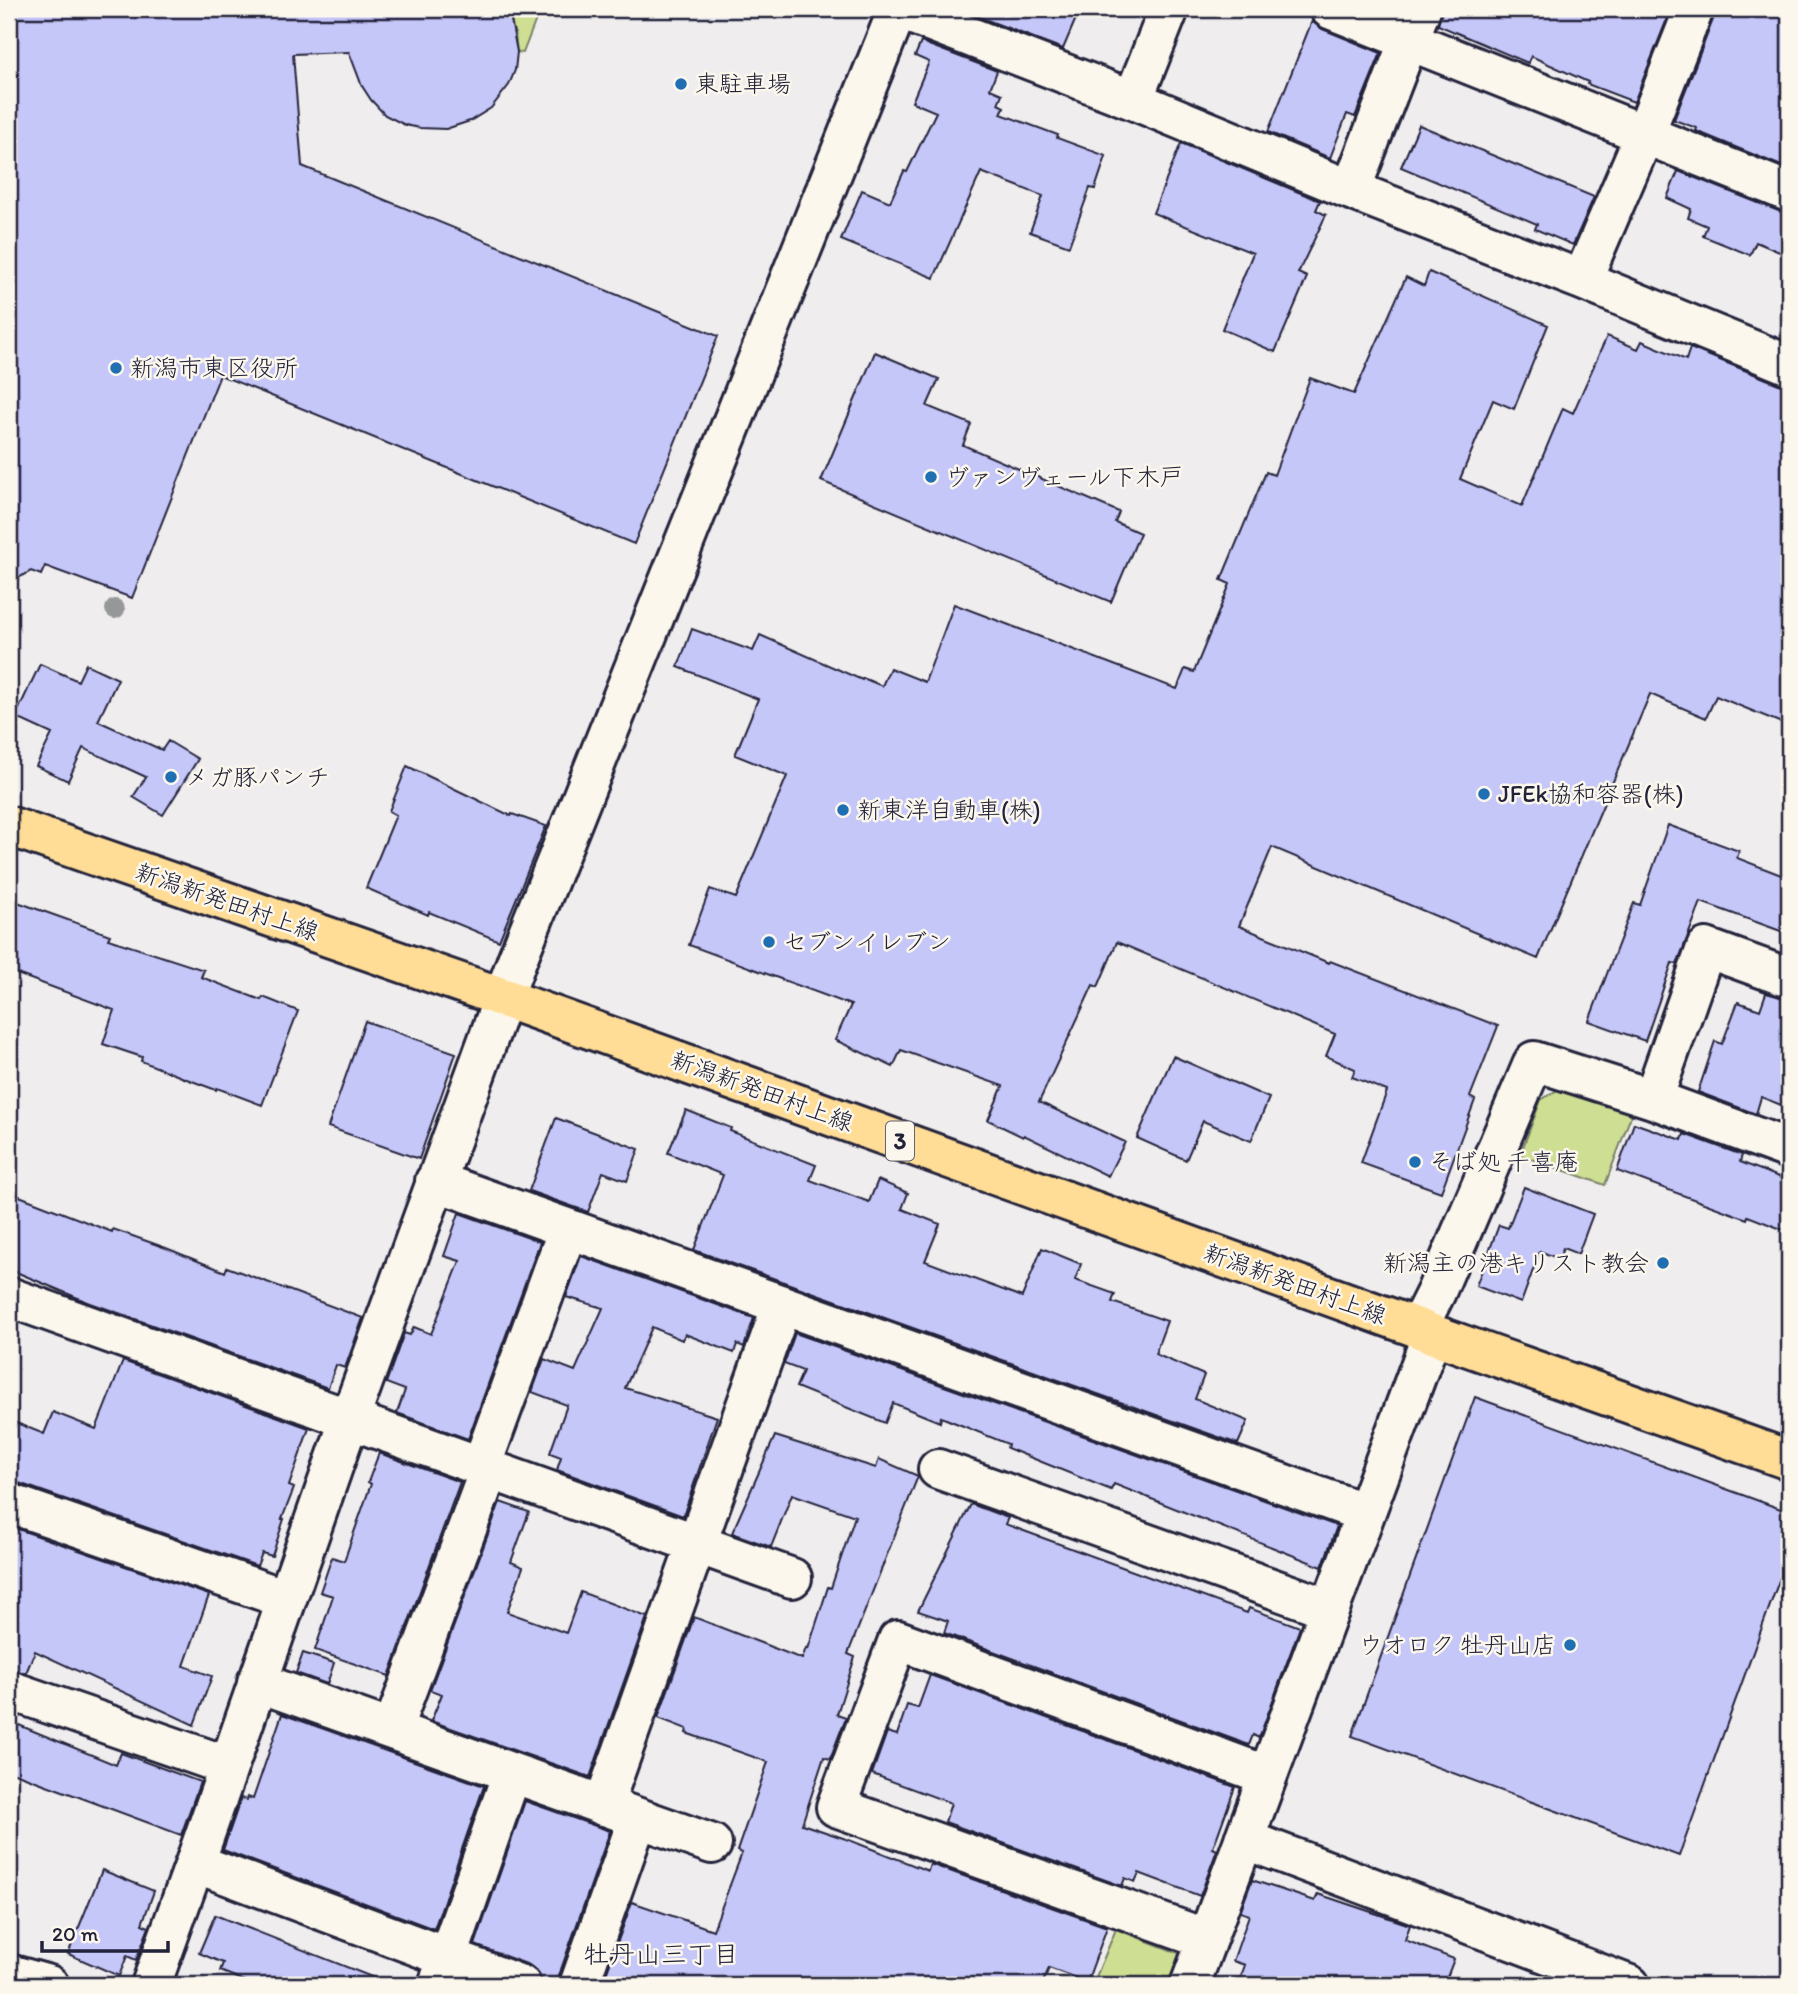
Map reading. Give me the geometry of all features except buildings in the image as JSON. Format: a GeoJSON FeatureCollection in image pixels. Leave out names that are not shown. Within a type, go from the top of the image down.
{"type":"FeatureCollection","features":[{"type":"Feature","properties":{"kind":"main road","name":"新潟新発田村上線"},"geometry":{"type":"LineString","coordinates":[[9,826],[504,998],[1789,1460]]}},
{"type":"Feature","properties":{"kind":"street"},"geometry":{"type":"LineString","coordinates":[[151,1985],[435,1181],[542,897],[898,9],[1133,100],[1789,365]]}},
{"type":"Feature","properties":{"kind":"street"},"geometry":{"type":"LineString","coordinates":[[1133,100],[1169,9]]}},
{"type":"Feature","properties":{"kind":"street"},"geometry":{"type":"LineString","coordinates":[[1330,9],[1415,24],[1645,133],[1789,192]]}},
{"type":"Feature","properties":{"kind":"street"},"geometry":{"type":"LineString","coordinates":[[1582,280],[1694,9]]}},
{"type":"Feature","properties":{"kind":"street"},"geometry":{"type":"LineString","coordinates":[[1351,190],[1415,24]]}},
{"type":"Feature","properties":{"kind":"street"},"geometry":{"type":"LineString","coordinates":[[1653,1099],[1706,948],[1789,978]]}},
{"type":"Feature","properties":{"kind":"street"},"geometry":{"type":"LineString","coordinates":[[1189,1985],[1365,1513],[1436,1292],[1534,1061],[1653,1099],[1789,1149]]}},
{"type":"Feature","properties":{"kind":"street"},"geometry":{"type":"LineString","coordinates":[[435,1181],[1365,1513]]}},
{"type":"Feature","properties":{"kind":"street"},"geometry":{"type":"LineString","coordinates":[[392,1730],[568,1229]]}},
{"type":"Feature","properties":{"kind":"street"},"geometry":{"type":"LineString","coordinates":[[9,1297],[793,1578]]}},
{"type":"Feature","properties":{"kind":"street"},"geometry":{"type":"LineString","coordinates":[[579,1985],[620,1812],[698,1544],[782,1305]]}},
{"type":"Feature","properties":{"kind":"street"},"geometry":{"type":"LineString","coordinates":[[938,1469],[1330,1609]]}},
{"type":"Feature","properties":{"kind":"street"},"geometry":{"type":"LineString","coordinates":[[9,1503],[286,1599]]}},
{"type":"Feature","properties":{"kind":"street"},"geometry":{"type":"LineString","coordinates":[[1207,1938],[836,1807],[898,1640],[1266,1775]]}},
{"type":"Feature","properties":{"kind":"street"},"geometry":{"type":"LineString","coordinates":[[257,1682],[712,1844]]}},
{"type":"Feature","properties":{"kind":"street"},"geometry":{"type":"LineString","coordinates":[[9,1690],[228,1766]]}},
{"type":"Feature","properties":{"kind":"street"},"geometry":{"type":"LineString","coordinates":[[443,1971],[512,1773]]}},
{"type":"Feature","properties":{"kind":"street"},"geometry":{"type":"LineString","coordinates":[[1244,1839],[1630,1985]]}},
{"type":"Feature","properties":{"kind":"street"},"geometry":{"type":"LineString","coordinates":[[195,1863],[443,1971],[521,1985]]}},
{"type":"Feature","properties":{"kind":"street"},"geometry":{"type":"LineString","coordinates":[[9,1974],[49,1985]]}},
{"type":"Feature","properties":{"kind":"green space"},"geometry":{"type":"Polygon","coordinates":[[[507,9],[540,9],[523,53],[517,52],[515,34],[507,9]]]}},
{"type":"Feature","properties":{"kind":"green space"},"geometry":{"type":"Polygon","coordinates":[[[1562,1087],[1632,1113],[1605,1185],[1520,1155],[1541,1100],[1562,1087]]]}},
{"type":"Feature","properties":{"kind":"green space"},"geometry":{"type":"Polygon","coordinates":[[[1116,1929],[1181,1954],[1187,1965],[1179,1985],[1093,1984],[1116,1929]]]}},
{"type":"Feature","properties":{"kind":"place","name":"東駐車場"},"geometry":{"type":"Point","coordinates":[681,84]}},
{"type":"Feature","properties":{"kind":"place","name":"新潟市東区役所"},"geometry":{"type":"Point","coordinates":[116,368]}},
{"type":"Feature","properties":{"kind":"place","name":"ヴァンヴェール下木戸"},"geometry":{"type":"Point","coordinates":[931,477]}},
{"type":"Feature","properties":{"kind":"place","name":"メガ豚パンチ"},"geometry":{"type":"Point","coordinates":[171,777]}},
{"type":"Feature","properties":{"kind":"place","name":"JFEk協和容器(株)"},"geometry":{"type":"Point","coordinates":[1484,794]}},
{"type":"Feature","properties":{"kind":"place","name":"新東洋自動車(株)"},"geometry":{"type":"Point","coordinates":[843,810]}},
{"type":"Feature","properties":{"kind":"place","name":"セブンイレブン"},"geometry":{"type":"Point","coordinates":[769,942]}},
{"type":"Feature","properties":{"kind":"place","name":"そば処 千喜庵"},"geometry":{"type":"Point","coordinates":[1415,1162]}},
{"type":"Feature","properties":{"kind":"place","name":"新潟主の港キリスト教会"},"geometry":{"type":"Point","coordinates":[1663,1263]}},
{"type":"Feature","properties":{"kind":"place","name":"ウオロク 牡丹山店"},"geometry":{"type":"Point","coordinates":[1570,1645]}},
{"type":"Feature","properties":{"kind":"district","name":"牡丹山三丁目"},"geometry":{"type":"Point","coordinates":[661,1954]}}]}
